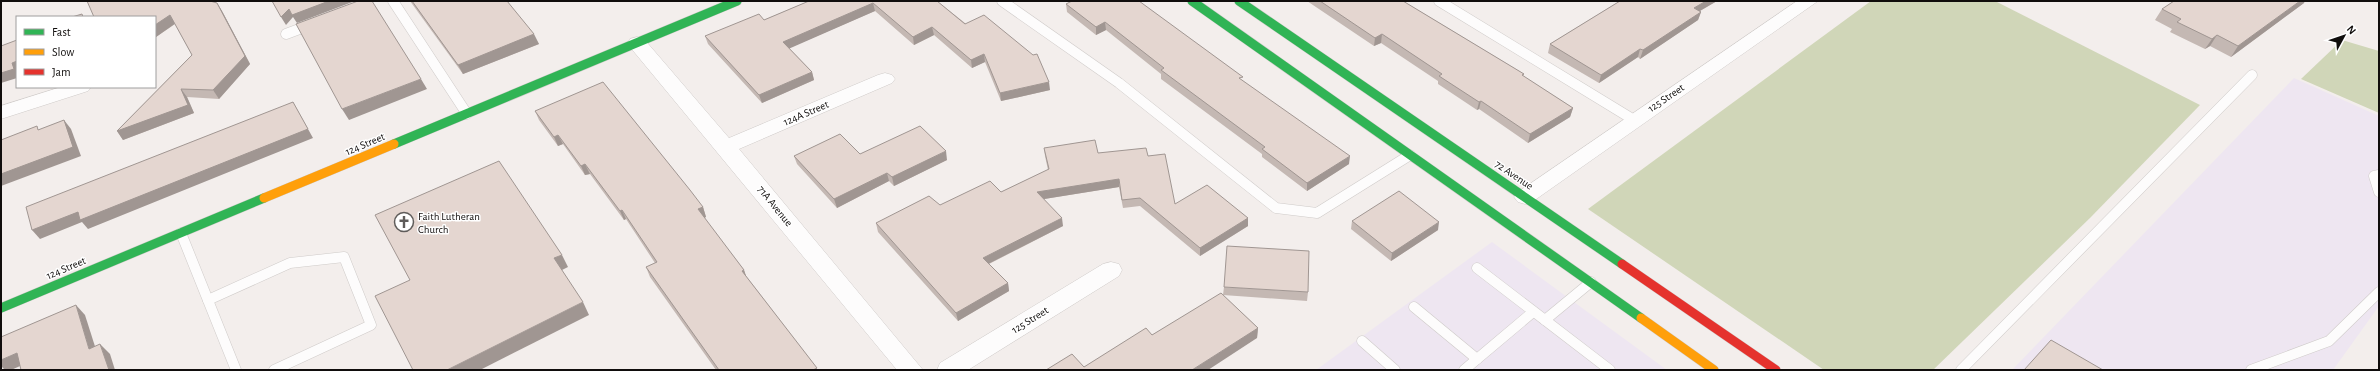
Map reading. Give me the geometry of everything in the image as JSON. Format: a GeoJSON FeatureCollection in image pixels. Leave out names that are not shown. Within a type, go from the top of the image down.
{"type":"FeatureCollection","features":[{"type":"Feature","properties":{"kind":"main road","name":"124 Street"},"geometry":{"type":"LineString","coordinates":[[1,308],[737,1]]}},
{"type":"Feature","properties":{"kind":"main road"},"geometry":{"type":"LineString","coordinates":[[1192,1],[1714,370]]}},
{"type":"Feature","properties":{"kind":"main road","name":"72 Avenue"},"geometry":{"type":"LineString","coordinates":[[1239,1],[1776,370]]}},
{"type":"Feature","properties":{"kind":"street","name":"125 Street"},"geometry":{"type":"LineString","coordinates":[[1525,197],[1634,120],[1808,1]]}},
{"type":"Feature","properties":{"kind":"street","name":"71A Avenue"},"geometry":{"type":"LineString","coordinates":[[637,43],[726,147],[911,370]]}},
{"type":"Feature","properties":{"kind":"street","name":"124A Street"},"geometry":{"type":"LineString","coordinates":[[726,147],[885,78]]}},
{"type":"Feature","properties":{"kind":"street"},"geometry":{"type":"LineString","coordinates":[[1,113],[77,88]]}},
{"type":"Feature","properties":{"kind":"street","name":"125 Street"},"geometry":{"type":"LineString","coordinates":[[949,370],[1111,270]]}},
{"type":"Feature","properties":{"kind":"lane"},"geometry":{"type":"LineString","coordinates":[[393,1],[467,114]]}},
{"type":"Feature","properties":{"kind":"lane"},"geometry":{"type":"LineString","coordinates":[[1002,1],[1118,83],[1276,208],[1317,213],[1410,154]]}},
{"type":"Feature","properties":{"kind":"lane"},"geometry":{"type":"LineString","coordinates":[[1439,1],[1634,120]]}},
{"type":"Feature","properties":{"kind":"lane"},"geometry":{"type":"LineString","coordinates":[[286,34],[316,23]]}},
{"type":"Feature","properties":{"kind":"lane"},"geometry":{"type":"LineString","coordinates":[[1961,370],[2252,75]]}},
{"type":"Feature","properties":{"kind":"lane"},"geometry":{"type":"LineString","coordinates":[[2379,175],[2374,176],[2379,192]]}},
{"type":"Feature","properties":{"kind":"lane"},"geometry":{"type":"LineString","coordinates":[[181,233],[236,370]]}},
{"type":"Feature","properties":{"kind":"lane"},"geometry":{"type":"LineString","coordinates":[[208,300],[290,263],[344,257],[370,325],[274,370]]}},
{"type":"Feature","properties":{"kind":"lane"},"geometry":{"type":"LineString","coordinates":[[1477,268],[1610,370]]}},
{"type":"Feature","properties":{"kind":"lane"},"geometry":{"type":"LineString","coordinates":[[1545,320],[1591,282]]}},
{"type":"Feature","properties":{"kind":"lane"},"geometry":{"type":"LineString","coordinates":[[2251,370],[2328,341],[2379,292]]}},
{"type":"Feature","properties":{"kind":"lane"},"geometry":{"type":"LineString","coordinates":[[1414,308],[1477,359]]}},
{"type":"Feature","properties":{"kind":"lane"},"geometry":{"type":"LineString","coordinates":[[1464,370],[1533,312]]}},
{"type":"Feature","properties":{"kind":"lane"},"geometry":{"type":"LineString","coordinates":[[1362,341],[1395,370]]}},
{"type":"Feature","properties":{"kind":"shaded area"},"geometry":{"type":"Polygon","coordinates":[[[2294,78],[2379,116],[2379,306],[2333,370],[2012,370],[2294,78]]]}},
{"type":"Feature","properties":{"kind":"shaded area"},"geometry":{"type":"Polygon","coordinates":[[[1492,242],[1667,370],[1316,370],[1492,242]]]}},
{"type":"Feature","properties":{"kind":"green space"},"geometry":{"type":"Polygon","coordinates":[[[1871,1],[1995,1],[2200,105],[2090,218],[1933,370],[1824,370],[1588,209],[1871,1]]]}},
{"type":"Feature","properties":{"kind":"green space"},"geometry":{"type":"Polygon","coordinates":[[[2342,40],[2379,51],[2379,113],[2301,79],[2342,40]]]}},
{"type":"Feature","properties":{"kind":"building"},"geometry":{"type":"Polygon","coordinates":[[[87,1],[210,1],[217,3],[245,56],[213,90],[181,89],[188,105],[117,131],[192,55],[170,15],[156,24],[156,16],[94,16],[87,1]]]}},
{"type":"Feature","properties":{"kind":"building"},"geometry":{"type":"Polygon","coordinates":[[[272,1],[329,1],[292,15],[289,9],[281,17],[272,1]]]}},
{"type":"Feature","properties":{"kind":"building"},"geometry":{"type":"Polygon","coordinates":[[[358,1],[372,1],[421,79],[342,109],[296,24],[358,1]]]}},
{"type":"Feature","properties":{"kind":"building"},"geometry":{"type":"Polygon","coordinates":[[[412,1],[507,1],[534,34],[458,65],[412,1]]]}},
{"type":"Feature","properties":{"kind":"building"},"geometry":{"type":"Polygon","coordinates":[[[809,1],[937,1],[965,24],[984,15],[1033,55],[1037,54],[1049,82],[1000,93],[984,54],[971,60],[932,27],[913,37],[873,3],[783,42],[812,72],[759,95],[705,36],[759,14],[764,20],[809,1]]]}},
{"type":"Feature","properties":{"kind":"building"},"geometry":{"type":"Polygon","coordinates":[[[1072,1],[1139,1],[1243,77],[1239,78],[1350,156],[1307,183],[1262,149],[1265,147],[1161,70],[1164,68],[1105,22],[1096,27],[1066,4],[1072,1]]]}},
{"type":"Feature","properties":{"kind":"building"},"geometry":{"type":"Polygon","coordinates":[[[1320,1],[1403,1],[1524,74],[1522,75],[1573,108],[1530,134],[1481,101],[1479,102],[1439,76],[1442,74],[1382,34],[1375,38],[1320,1]]]}},
{"type":"Feature","properties":{"kind":"building"},"geometry":{"type":"Polygon","coordinates":[[[1620,1],[1706,1],[1694,8],[1701,12],[1643,50],[1640,49],[1601,75],[1550,44],[1620,1]]]}},
{"type":"Feature","properties":{"kind":"building"},"geometry":{"type":"Polygon","coordinates":[[[2174,1],[2300,1],[2238,46],[2217,35],[2212,39],[2177,22],[2181,19],[2162,9],[2174,1]]]}},
{"type":"Feature","properties":{"kind":"building"},"geometry":{"type":"Polygon","coordinates":[[[16,40],[16,61],[12,63],[14,69],[1,73],[1,46],[16,40]]]}},
{"type":"Feature","properties":{"kind":"building"},"geometry":{"type":"Polygon","coordinates":[[[603,82],[703,207],[698,209],[744,270],[742,271],[817,368],[813,370],[719,370],[646,267],[657,262],[622,210],[620,211],[585,164],[581,166],[558,135],[554,137],[535,111],[603,82]]]}},
{"type":"Feature","properties":{"kind":"building"},"geometry":{"type":"Polygon","coordinates":[[[293,102],[308,129],[80,220],[78,212],[32,230],[26,207],[293,102]]]}},
{"type":"Feature","properties":{"kind":"building"},"geometry":{"type":"Polygon","coordinates":[[[64,120],[73,147],[1,174],[1,140],[37,126],[38,130],[64,120]]]}},
{"type":"Feature","properties":{"kind":"building"},"geometry":{"type":"Polygon","coordinates":[[[920,126],[946,151],[892,177],[887,173],[834,199],[794,156],[840,134],[860,154],[920,126]]]}},
{"type":"Feature","properties":{"kind":"building"},"geometry":{"type":"Polygon","coordinates":[[[1095,140],[1098,153],[1146,148],[1148,156],[1165,154],[1175,204],[1207,185],[1248,218],[1200,248],[1140,198],[1122,200],[1119,179],[1037,192],[1062,218],[983,258],[1008,283],[956,313],[876,223],[929,196],[940,205],[990,181],[1001,192],[1049,169],[1044,148],[1095,140]]]}},
{"type":"Feature","properties":{"kind":"building"},"geometry":{"type":"Polygon","coordinates":[[[499,161],[562,255],[554,258],[583,302],[447,370],[413,370],[375,296],[410,280],[375,215],[499,161]]]}},
{"type":"Feature","properties":{"kind":"building"},"geometry":{"type":"Polygon","coordinates":[[[1399,191],[1439,222],[1392,253],[1352,221],[1399,191]]]}},
{"type":"Feature","properties":{"kind":"building"},"geometry":{"type":"Polygon","coordinates":[[[1227,246],[1309,251],[1308,292],[1224,287],[1227,246]]]}},
{"type":"Feature","properties":{"kind":"building"},"geometry":{"type":"Polygon","coordinates":[[[1221,293],[1258,328],[1192,370],[1046,370],[1072,354],[1084,367],[1146,328],[1152,335],[1221,293]]]}},
{"type":"Feature","properties":{"kind":"building"},"geometry":{"type":"Polygon","coordinates":[[[76,305],[89,349],[100,344],[109,370],[21,370],[17,353],[1,360],[1,337],[76,305]]]}},
{"type":"Feature","properties":{"kind":"building"},"geometry":{"type":"Polygon","coordinates":[[[2051,340],[2103,370],[2024,370],[2051,340]]]}},
{"type":"Feature","properties":{"kind":"traffic: fast"},"geometry":{"type":"LineString","coordinates":[[394,144],[737,1]]}},
{"type":"Feature","properties":{"kind":"traffic: fast"},"geometry":{"type":"LineString","coordinates":[[1192,1],[1641,318]]}},
{"type":"Feature","properties":{"kind":"traffic: fast"},"geometry":{"type":"LineString","coordinates":[[1239,1],[1622,264]]}},
{"type":"Feature","properties":{"kind":"traffic: fast"},"geometry":{"type":"LineString","coordinates":[[1,308],[264,198]]}},
{"type":"Feature","properties":{"kind":"traffic: slow"},"geometry":{"type":"LineString","coordinates":[[264,198],[394,144]]}},
{"type":"Feature","properties":{"kind":"traffic: slow"},"geometry":{"type":"LineString","coordinates":[[1641,318],[1714,370]]}},
{"type":"Feature","properties":{"kind":"traffic: jam"},"geometry":{"type":"LineString","coordinates":[[1622,264],[1776,370]]}},
{"type":"Feature","properties":{"kind":"place","name":"Faith Lutheran Church"},"geometry":{"type":"Point","coordinates":[404,222]}}]}
